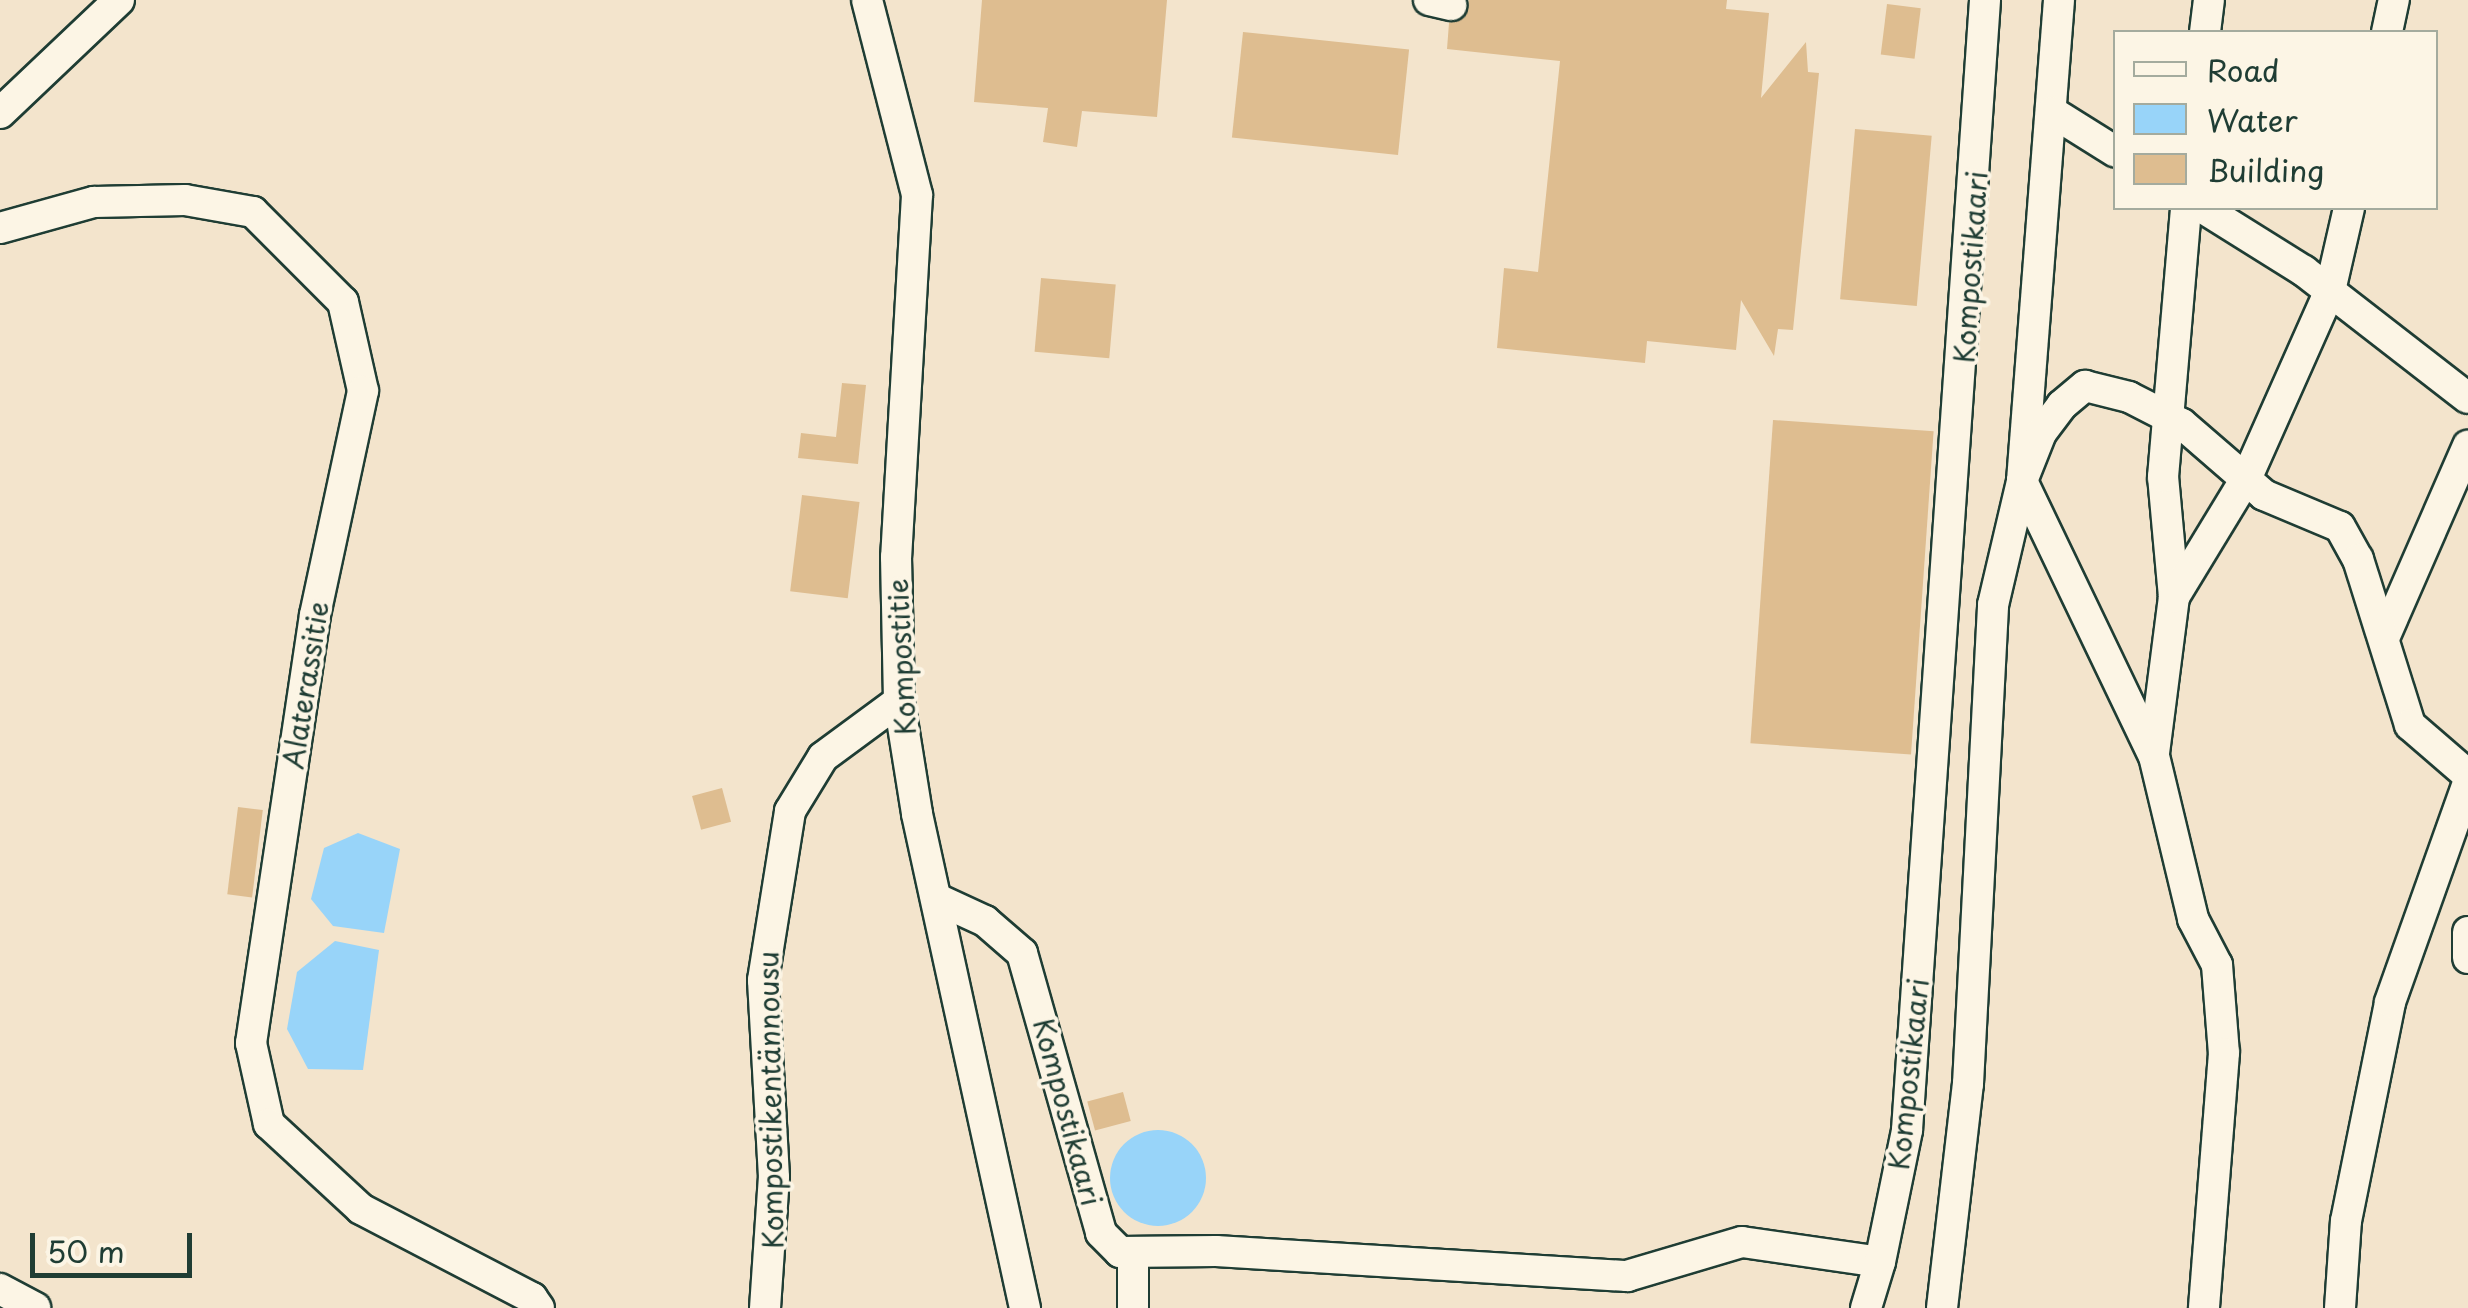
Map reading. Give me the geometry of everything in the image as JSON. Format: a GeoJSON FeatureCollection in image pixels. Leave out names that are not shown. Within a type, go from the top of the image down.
{"type":"FeatureCollection","features":[{"type":"Feature","properties":{"kind":"street"},"geometry":{"type":"LineString","coordinates":[[0,113],[119,0]]}},
{"type":"Feature","properties":{"kind":"street","name":"Kompostitie"},"geometry":{"type":"LineString","coordinates":[[867,0],[916,195],[896,557],[900,701],[937,899],[1025,1308]]}},
{"type":"Feature","properties":{"kind":"street","name":"Kompostikaari"},"geometry":{"type":"LineString","coordinates":[[1866,1308],[1880,1262],[1908,1130],[1985,0]]}},
{"type":"Feature","properties":{"kind":"street"},"geometry":{"type":"LineString","coordinates":[[2059,0],[2022,481],[2154,756],[2193,919],[2217,964],[2224,1052],[2204,1308]]}},
{"type":"Feature","properties":{"kind":"street"},"geometry":{"type":"LineString","coordinates":[[2205,30],[2209,0]]}},
{"type":"Feature","properties":{"kind":"street"},"geometry":{"type":"LineString","coordinates":[[2387,30],[2394,0]]}},
{"type":"Feature","properties":{"kind":"street"},"geometry":{"type":"LineString","coordinates":[[2052,112],[2113,150]]}},
{"type":"Feature","properties":{"kind":"street","name":"Alaterassitie"},"geometry":{"type":"LineString","coordinates":[[0,228],[94,202],[185,200],[253,212],[342,302],[363,391],[315,615],[251,1043],[268,1124],[361,1209],[532,1298],[540,1308]]}},
{"type":"Feature","properties":{"kind":"street"},"geometry":{"type":"LineString","coordinates":[[2154,756],[2174,598],[2164,476],[2186,210]]}},
{"type":"Feature","properties":{"kind":"street"},"geometry":{"type":"LineString","coordinates":[[2206,210],[2330,292],[2468,398]]}},
{"type":"Feature","properties":{"kind":"street"},"geometry":{"type":"LineString","coordinates":[[2174,598],[2246,478],[2330,292],[2349,210]]}},
{"type":"Feature","properties":{"kind":"street"},"geometry":{"type":"LineString","coordinates":[[1942,1308],[1978,932],[1992,605],[2022,481],[2041,433],[2085,386],[2129,397],[2166,416],[2276,502],[2340,527],[2358,558],[2410,725],[2468,775]]}},
{"type":"Feature","properties":{"kind":"street"},"geometry":{"type":"LineString","coordinates":[[2384,638],[2468,446]]}},
{"type":"Feature","properties":{"kind":"street","name":"Kompostikentännousu"},"geometry":{"type":"LineString","coordinates":[[765,1308],[774,1177],[763,980],[790,811],[823,758],[900,701]]}},
{"type":"Feature","properties":{"kind":"street"},"geometry":{"type":"LineString","coordinates":[[2340,1308],[2346,1221],[2390,1002],[2468,784]]}},
{"type":"Feature","properties":{"kind":"street","name":"Kompostikaari"},"geometry":{"type":"LineString","coordinates":[[937,899],[985,922],[1022,952],[1101,1232],[1120,1252],[1133,1253]]}},
{"type":"Feature","properties":{"kind":"street"},"geometry":{"type":"LineString","coordinates":[[2468,932],[2468,958]]}},
{"type":"Feature","properties":{"kind":"street"},"geometry":{"type":"LineString","coordinates":[[1908,1130],[1960,1144]]}},
{"type":"Feature","properties":{"kind":"street"},"geometry":{"type":"LineString","coordinates":[[1133,1308],[1133,1253],[1216,1251],[1627,1276],[1742,1242],[1880,1262]]}},
{"type":"Feature","properties":{"kind":"street"},"geometry":{"type":"LineString","coordinates":[[0,1289],[34,1308]]}},
{"type":"Feature","properties":{"kind":"shaded area"},"geometry":{"type":"Polygon","coordinates":[[[0,0],[2468,0],[2468,1308],[0,1308],[0,0]]]}},
{"type":"Feature","properties":{"kind":"water"},"geometry":{"type":"Polygon","coordinates":[[[358,833],[400,849],[384,933],[333,926],[311,899],[324,848],[358,833]]]}},
{"type":"Feature","properties":{"kind":"water"},"geometry":{"type":"Polygon","coordinates":[[[335,941],[379,950],[363,1070],[308,1069],[287,1029],[297,972],[335,941]]]}},
{"type":"Feature","properties":{"kind":"water"},"geometry":{"type":"Polygon","coordinates":[[[1158,1130],[1177,1133],[1192,1144],[1203,1159],[1203,1197],[1192,1212],[1177,1223],[1158,1226],[1139,1223],[1124,1212],[1113,1197],[1110,1178],[1113,1159],[1124,1144],[1139,1133],[1158,1130]]]}},
{"type":"Feature","properties":{"kind":"building"},"geometry":{"type":"Polygon","coordinates":[[[982,0],[1167,0],[1157,117],[1082,111],[1077,147],[1043,142],[1048,108],[974,102],[982,0]]]}},
{"type":"Feature","properties":{"kind":"building"},"geometry":{"type":"Polygon","coordinates":[[[1469,0],[1727,0],[1726,9],[1769,13],[1761,98],[1806,42],[1808,72],[1819,73],[1793,330],[1778,329],[1774,356],[1741,300],[1736,350],[1647,341],[1645,363],[1497,348],[1504,268],[1538,272],[1560,61],[1447,49],[1449,23],[1465,17],[1469,0]]]}},
{"type":"Feature","properties":{"kind":"building"},"geometry":{"type":"Polygon","coordinates":[[[1887,4],[1921,8],[1915,59],[1881,55],[1887,4]]]}},
{"type":"Feature","properties":{"kind":"building"},"geometry":{"type":"Polygon","coordinates":[[[1243,32],[1409,49],[1398,155],[1232,137],[1243,32]]]}},
{"type":"Feature","properties":{"kind":"building"},"geometry":{"type":"Polygon","coordinates":[[[1855,129],[1932,136],[1917,306],[1840,299],[1855,129]]]}},
{"type":"Feature","properties":{"kind":"building"},"geometry":{"type":"Polygon","coordinates":[[[1041,278],[1116,285],[1109,358],[1035,352],[1041,278]]]}},
{"type":"Feature","properties":{"kind":"building"},"geometry":{"type":"Polygon","coordinates":[[[842,383],[866,385],[858,464],[798,458],[801,433],[836,437],[842,383]]]}},
{"type":"Feature","properties":{"kind":"building"},"geometry":{"type":"Polygon","coordinates":[[[1773,420],[1934,431],[1911,754],[1750,743],[1773,420]]]}},
{"type":"Feature","properties":{"kind":"building"},"geometry":{"type":"Polygon","coordinates":[[[802,495],[860,502],[848,598],[790,591],[802,495]]]}},
{"type":"Feature","properties":{"kind":"building"},"geometry":{"type":"Polygon","coordinates":[[[722,788],[731,822],[701,830],[692,796],[722,788]]]}},
{"type":"Feature","properties":{"kind":"building"},"geometry":{"type":"Polygon","coordinates":[[[238,807],[263,810],[252,897],[227,894],[238,807]]]}},
{"type":"Feature","properties":{"kind":"building"},"geometry":{"type":"Polygon","coordinates":[[[1123,1092],[1131,1121],[1095,1131],[1087,1102],[1123,1092]]]}}]}
